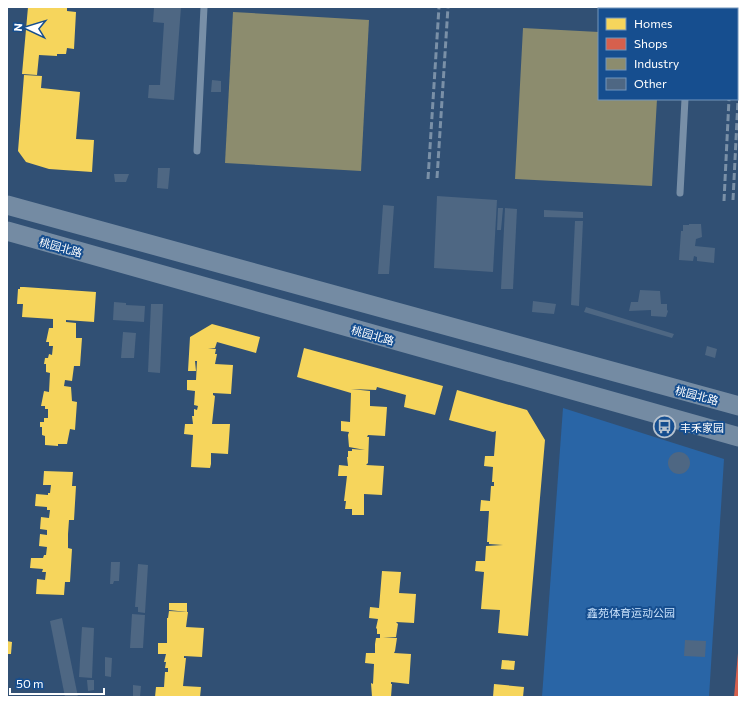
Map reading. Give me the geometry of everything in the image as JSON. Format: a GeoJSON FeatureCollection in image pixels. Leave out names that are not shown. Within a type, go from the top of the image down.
{"type":"FeatureCollection","features":[{"type":"Feature","properties":{"kind":"main road","name":"桃园北路"},"geometry":{"type":"LineString","coordinates":[[7,205],[739,406]]}},
{"type":"Feature","properties":{"kind":"main road","name":"桃园北路"},"geometry":{"type":"LineString","coordinates":[[7,231],[739,437]]}},
{"type":"Feature","properties":{"kind":"lane"},"geometry":{"type":"LineString","coordinates":[[197,150],[204,7]]}},
{"type":"Feature","properties":{"kind":"lane"},"geometry":{"type":"LineString","coordinates":[[680,193],[685,100]]}},
{"type":"Feature","properties":{"kind":"green space","name":"鑫苑体育运动公园"},"geometry":{"type":"Polygon","coordinates":[[[563,408],[724,459],[709,697],[542,697],[563,408]]]}},
{"type":"Feature","properties":{"kind":"building: Homes"},"geometry":{"type":"Polygon","coordinates":[[[28,7],[67,7],[67,11],[76,12],[74,49],[67,48],[66,54],[57,54],[57,56],[39,55],[37,75],[22,74],[28,7]]]}},
{"type":"Feature","properties":{"kind":"building: Homes"},"geometry":{"type":"Polygon","coordinates":[[[24,75],[42,76],[41,88],[80,92],[76,139],[94,140],[92,172],[49,169],[26,162],[18,151],[24,75]]]}},
{"type":"Feature","properties":{"kind":"building: Homes"},"geometry":{"type":"Polygon","coordinates":[[[20,287],[96,292],[94,322],[66,320],[66,322],[76,323],[76,338],[82,338],[80,366],[74,366],[72,381],[65,380],[64,386],[71,387],[72,401],[77,402],[75,430],[70,429],[67,444],[58,444],[58,446],[45,445],[45,436],[42,435],[42,427],[40,427],[40,422],[44,422],[44,418],[48,418],[48,409],[45,409],[45,406],[41,406],[44,391],[49,392],[50,373],[46,372],[46,364],[44,364],[45,358],[48,358],[49,354],[52,355],[53,346],[49,346],[49,342],[46,342],[49,328],[53,328],[53,319],[22,317],[23,304],[17,304],[18,289],[20,289],[20,287]]]}},
{"type":"Feature","properties":{"kind":"building: Homes"},"geometry":{"type":"Polygon","coordinates":[[[212,324],[260,337],[256,353],[217,342],[215,348],[208,348],[216,349],[215,354],[217,354],[215,364],[233,365],[231,394],[213,393],[215,396],[212,424],[230,424],[228,454],[211,453],[210,468],[191,467],[193,435],[184,434],[185,424],[193,424],[192,416],[194,416],[194,409],[197,410],[198,406],[194,405],[195,391],[187,390],[187,380],[196,380],[197,361],[195,361],[196,371],[188,371],[190,337],[212,324]]]}},
{"type":"Feature","properties":{"kind":"building: Homes"},"geometry":{"type":"Polygon","coordinates":[[[304,348],[443,386],[435,415],[404,407],[406,395],[377,387],[376,390],[351,389],[370,391],[370,406],[387,407],[385,436],[368,435],[367,437],[369,437],[368,463],[366,465],[384,466],[382,495],[364,494],[364,515],[352,515],[352,509],[345,509],[346,501],[344,501],[347,476],[338,476],[339,465],[348,466],[348,451],[352,451],[352,449],[365,450],[349,447],[349,432],[341,431],[341,421],[350,422],[351,393],[297,377],[304,348]]]}},
{"type":"Feature","properties":{"kind":"building: Homes"},"geometry":{"type":"Polygon","coordinates":[[[457,390],[527,410],[545,440],[528,636],[498,633],[500,610],[481,609],[484,572],[475,571],[476,561],[485,561],[486,546],[503,545],[489,544],[489,542],[487,542],[489,511],[480,511],[481,500],[490,501],[491,486],[494,486],[494,482],[492,482],[493,467],[484,466],[485,456],[494,456],[496,431],[493,432],[449,420],[457,390]]]}},
{"type":"Feature","properties":{"kind":"building: Homes"},"geometry":{"type":"Polygon","coordinates":[[[44,471],[73,472],[72,486],[76,486],[74,520],[69,520],[68,534],[68,548],[72,549],[70,582],[65,582],[64,595],[36,594],[37,579],[45,580],[46,572],[42,572],[43,569],[30,568],[31,558],[43,558],[44,555],[46,555],[47,547],[39,546],[40,534],[47,535],[47,530],[40,529],[41,517],[49,518],[50,510],[47,510],[47,507],[35,506],[36,494],[48,495],[48,493],[50,493],[51,485],[43,485],[44,471]]]}},
{"type":"Feature","properties":{"kind":"building: Homes"},"geometry":{"type":"Polygon","coordinates":[[[382,571],[401,572],[399,593],[416,594],[414,623],[396,622],[398,624],[396,637],[383,637],[397,638],[394,653],[411,654],[409,684],[391,682],[391,697],[372,697],[371,683],[373,684],[374,664],[365,663],[366,653],[375,653],[376,638],[380,638],[380,634],[377,634],[376,628],[378,619],[369,618],[370,607],[379,608],[382,571]]]}},
{"type":"Feature","properties":{"kind":"building: Homes"},"geometry":{"type":"Polygon","coordinates":[[[169,603],[187,603],[187,612],[169,610],[169,603]]]}},
{"type":"Feature","properties":{"kind":"building: Homes"},"geometry":{"type":"Polygon","coordinates":[[[169,611],[188,612],[186,627],[204,628],[202,657],[184,656],[184,658],[186,658],[183,686],[201,687],[200,697],[155,697],[156,687],[164,687],[165,672],[168,672],[168,668],[165,668],[166,662],[164,662],[166,654],[158,654],[158,643],[167,643],[167,618],[169,611]]]}},
{"type":"Feature","properties":{"kind":"building: Homes"},"geometry":{"type":"Polygon","coordinates":[[[7,641],[12,642],[11,654],[7,654],[7,641]]]}},
{"type":"Feature","properties":{"kind":"building: Homes"},"geometry":{"type":"Polygon","coordinates":[[[502,660],[515,661],[514,670],[501,669],[502,660]]]}},
{"type":"Feature","properties":{"kind":"building: Homes"},"geometry":{"type":"Polygon","coordinates":[[[494,684],[524,687],[523,697],[493,697],[494,684]]]}},
{"type":"Feature","properties":{"kind":"building: Shops"},"geometry":{"type":"Polygon","coordinates":[[[738,653],[739,697],[734,697],[738,653]]]}},
{"type":"Feature","properties":{"kind":"building: Industry"},"geometry":{"type":"Polygon","coordinates":[[[233,12],[369,20],[361,171],[225,163],[233,12]]]}},
{"type":"Feature","properties":{"kind":"building: Industry"},"geometry":{"type":"Polygon","coordinates":[[[523,28],[598,32],[598,100],[657,100],[652,186],[515,179],[523,28]]]}},
{"type":"Feature","properties":{"kind":"building: Other"},"geometry":{"type":"Polygon","coordinates":[[[181,7],[174,100],[148,98],[149,85],[160,85],[164,23],[153,22],[154,8],[181,7]]]}},
{"type":"Feature","properties":{"kind":"building: Other"},"geometry":{"type":"Polygon","coordinates":[[[212,80],[221,81],[221,92],[211,92],[212,80]]]}},
{"type":"Feature","properties":{"kind":"building: Other"},"geometry":{"type":"Polygon","coordinates":[[[158,168],[170,168],[168,189],[157,188],[158,168]]]}},
{"type":"Feature","properties":{"kind":"building: Other"},"geometry":{"type":"Polygon","coordinates":[[[114,174],[129,174],[126,182],[115,182],[114,174]]]}},
{"type":"Feature","properties":{"kind":"building: Other"},"geometry":{"type":"Polygon","coordinates":[[[437,196],[497,200],[493,272],[434,268],[437,196]]]}},
{"type":"Feature","properties":{"kind":"building: Other"},"geometry":{"type":"Polygon","coordinates":[[[383,205],[394,206],[389,274],[378,274],[383,205]]]}},
{"type":"Feature","properties":{"kind":"building: Other"},"geometry":{"type":"Polygon","coordinates":[[[498,208],[503,208],[501,230],[497,230],[498,208]]]}},
{"type":"Feature","properties":{"kind":"building: Other"},"geometry":{"type":"Polygon","coordinates":[[[505,208],[517,209],[513,289],[501,289],[505,208]]]}},
{"type":"Feature","properties":{"kind":"building: Other"},"geometry":{"type":"Polygon","coordinates":[[[544,210],[583,212],[583,218],[544,217],[544,210]]]}},
{"type":"Feature","properties":{"kind":"building: Other"},"geometry":{"type":"Polygon","coordinates":[[[575,221],[583,221],[579,306],[571,305],[575,221]]]}},
{"type":"Feature","properties":{"kind":"building: Other"},"geometry":{"type":"Polygon","coordinates":[[[701,224],[702,237],[696,239],[695,246],[715,248],[714,263],[697,261],[697,257],[694,256],[693,261],[679,260],[681,231],[683,231],[683,225],[701,224]]]}},
{"type":"Feature","properties":{"kind":"building: Other"},"geometry":{"type":"Polygon","coordinates":[[[640,290],[660,291],[661,304],[667,304],[668,311],[666,317],[651,316],[651,310],[629,311],[631,302],[638,302],[640,290]]]}},
{"type":"Feature","properties":{"kind":"building: Other"},"geometry":{"type":"Polygon","coordinates":[[[533,301],[556,304],[554,314],[532,312],[533,301]]]}},
{"type":"Feature","properties":{"kind":"building: Other"},"geometry":{"type":"Polygon","coordinates":[[[114,302],[126,303],[126,305],[145,306],[144,322],[113,320],[114,302]]]}},
{"type":"Feature","properties":{"kind":"building: Other"},"geometry":{"type":"Polygon","coordinates":[[[151,304],[163,304],[160,373],[148,372],[151,304]]]}},
{"type":"Feature","properties":{"kind":"building: Other"},"geometry":{"type":"Polygon","coordinates":[[[586,307],[674,334],[672,338],[584,312],[586,307]]]}},
{"type":"Feature","properties":{"kind":"building: Other"},"geometry":{"type":"Polygon","coordinates":[[[123,332],[136,333],[134,358],[121,358],[123,332]]]}},
{"type":"Feature","properties":{"kind":"building: Other"},"geometry":{"type":"Polygon","coordinates":[[[707,346],[717,349],[715,358],[705,355],[707,346]]]}},
{"type":"Feature","properties":{"kind":"building: Other"},"geometry":{"type":"Polygon","coordinates":[[[679,452],[687,455],[690,463],[687,471],[679,474],[671,471],[668,463],[671,455],[679,452]]]}},
{"type":"Feature","properties":{"kind":"building: Other"},"geometry":{"type":"Polygon","coordinates":[[[111,562],[120,562],[119,581],[114,581],[113,584],[110,584],[111,562]]]}},
{"type":"Feature","properties":{"kind":"building: Other"},"geometry":{"type":"Polygon","coordinates":[[[138,564],[148,565],[145,613],[138,612],[138,607],[135,607],[138,564]]]}},
{"type":"Feature","properties":{"kind":"building: Other"},"geometry":{"type":"Polygon","coordinates":[[[132,614],[145,615],[143,648],[130,648],[132,614]]]}},
{"type":"Feature","properties":{"kind":"building: Other"},"geometry":{"type":"Polygon","coordinates":[[[62,618],[78,697],[65,697],[50,621],[62,618]]]}},
{"type":"Feature","properties":{"kind":"building: Other"},"geometry":{"type":"Polygon","coordinates":[[[82,627],[94,628],[92,678],[79,677],[82,627]]]}},
{"type":"Feature","properties":{"kind":"building: Other"},"geometry":{"type":"Polygon","coordinates":[[[685,640],[706,641],[705,657],[684,656],[685,640]]]}},
{"type":"Feature","properties":{"kind":"building: Other"},"geometry":{"type":"Polygon","coordinates":[[[105,657],[112,658],[111,677],[105,676],[105,657]]]}},
{"type":"Feature","properties":{"kind":"building: Other"},"geometry":{"type":"Polygon","coordinates":[[[87,680],[94,680],[94,690],[88,691],[87,680]]]}},
{"type":"Feature","properties":{"kind":"building: Other"},"geometry":{"type":"Polygon","coordinates":[[[133,685],[141,686],[140,697],[133,697],[133,685]]]}},
{"type":"Feature","properties":{"kind":"railway"},"geometry":{"type":"LineString","coordinates":[[428,179],[439,7]]}},
{"type":"Feature","properties":{"kind":"railway"},"geometry":{"type":"LineString","coordinates":[[437,178],[448,7]]}},
{"type":"Feature","properties":{"kind":"railway"},"geometry":{"type":"LineString","coordinates":[[733,200],[739,80]]}},
{"type":"Feature","properties":{"kind":"railway"},"geometry":{"type":"LineString","coordinates":[[724,201],[729,100]]}},
{"type":"Feature","properties":{"kind":"place","name":"丰禾家园"},"geometry":{"type":"Point","coordinates":[665,427]}}]}
